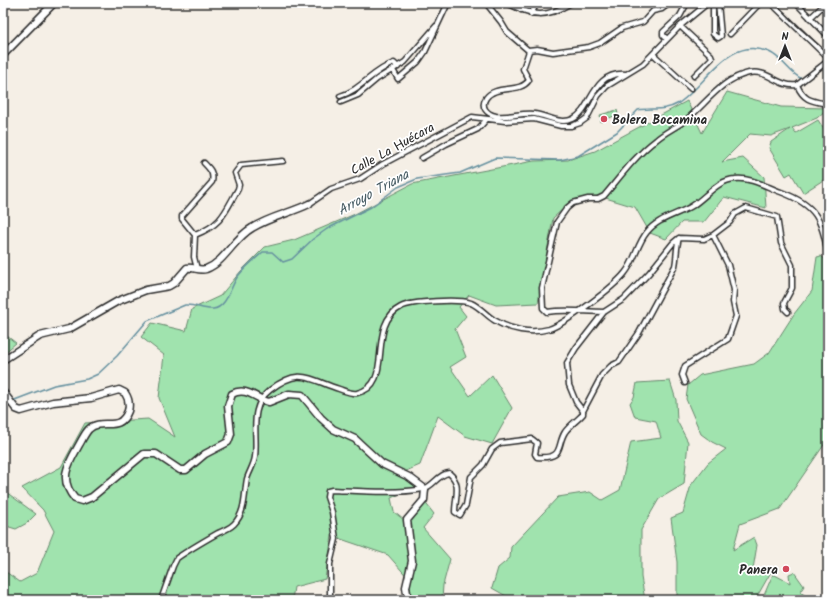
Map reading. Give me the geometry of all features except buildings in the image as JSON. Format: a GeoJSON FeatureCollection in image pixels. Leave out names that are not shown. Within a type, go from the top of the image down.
{"type":"FeatureCollection","features":[{"type":"Feature","properties":{"kind":"street"},"geometry":{"type":"LineString","coordinates":[[3,55],[54,3]]}},
{"type":"Feature","properties":{"kind":"street"},"geometry":{"type":"LineString","coordinates":[[393,70],[398,79],[418,62],[425,52],[448,3]]}},
{"type":"Feature","properties":{"kind":"street"},"geometry":{"type":"LineString","coordinates":[[486,3],[507,32],[528,50],[529,55],[523,69],[529,80],[522,86],[496,91],[490,95],[484,103],[484,107],[489,114],[499,116],[536,114],[567,121],[578,116],[594,90],[606,80],[620,74],[626,74]]}},
{"type":"Feature","properties":{"kind":"street"},"geometry":{"type":"LineString","coordinates":[[507,3],[531,14],[539,15],[550,14],[571,3]]}},
{"type":"Feature","properties":{"kind":"street"},"geometry":{"type":"LineString","coordinates":[[521,10],[525,3]]}},
{"type":"Feature","properties":{"kind":"street"},"geometry":{"type":"LineString","coordinates":[[531,14],[537,3]]}},
{"type":"Feature","properties":{"kind":"street"},"geometry":{"type":"LineString","coordinates":[[528,50],[536,49],[553,52],[589,47],[600,43],[622,28],[643,22],[653,11],[662,9],[670,3]]}},
{"type":"Feature","properties":{"kind":"street"},"geometry":{"type":"LineString","coordinates":[[667,39],[663,35],[663,32],[680,16],[687,3]]}},
{"type":"Feature","properties":{"kind":"street","name":"Calle La Ḥuécara"},"geometry":{"type":"LineString","coordinates":[[309,204],[331,189],[360,179],[383,164],[467,119],[476,116],[505,121],[534,119],[561,126],[571,126],[583,121],[587,118],[598,96],[607,86],[644,64],[680,26],[708,3]]}},
{"type":"Feature","properties":{"kind":"street"},"geometry":{"type":"LineString","coordinates":[[713,3],[713,34],[718,38],[721,36],[718,3]]}},
{"type":"Feature","properties":{"kind":"street"},"geometry":{"type":"LineString","coordinates":[[730,34],[760,3]]}},
{"type":"Feature","properties":{"kind":"street"},"geometry":{"type":"LineString","coordinates":[[604,312],[557,310],[547,312],[543,308],[542,302],[546,271],[557,222],[567,208],[581,200],[598,199],[604,196],[655,140],[686,119],[722,85],[733,78],[751,72],[760,72],[769,74],[784,84],[791,86],[797,85],[828,61],[771,3]]}},
{"type":"Feature","properties":{"kind":"street"},"geometry":{"type":"LineString","coordinates":[[796,3],[828,36]]}},
{"type":"Feature","properties":{"kind":"street"},"geometry":{"type":"LineString","coordinates":[[810,18],[824,5]]}},
{"type":"Feature","properties":{"kind":"street"},"geometry":{"type":"LineString","coordinates":[[341,102],[358,95],[377,79],[405,62],[436,26]]}},
{"type":"Feature","properties":{"kind":"street"},"geometry":{"type":"LineString","coordinates":[[680,26],[711,55],[712,58],[694,76]]}},
{"type":"Feature","properties":{"kind":"street"},"geometry":{"type":"LineString","coordinates":[[653,54],[691,89]]}},
{"type":"Feature","properties":{"kind":"street"},"geometry":{"type":"LineString","coordinates":[[340,96],[351,93],[374,74],[394,63],[398,67]]}},
{"type":"Feature","properties":{"kind":"street"},"geometry":{"type":"LineString","coordinates":[[797,85],[802,95],[807,100],[828,104]]}},
{"type":"Feature","properties":{"kind":"street","name":"Calle La Ḥuécara"},"geometry":{"type":"LineString","coordinates":[[422,158],[446,144],[478,129],[487,118]]}},
{"type":"Feature","properties":{"kind":"street"},"geometry":{"type":"LineString","coordinates":[[195,235],[208,229],[221,220],[238,189],[239,185],[234,174],[241,165],[283,161]]}},
{"type":"Feature","properties":{"kind":"street"},"geometry":{"type":"LineString","coordinates":[[197,269],[194,257],[195,235],[182,219],[182,216],[212,182],[213,177],[211,169],[204,163]]}},
{"type":"Feature","properties":{"kind":"street"},"geometry":{"type":"LineString","coordinates":[[161,600],[173,566],[178,558],[234,524],[244,508],[247,480],[255,456],[255,414],[261,400],[267,392],[293,376],[305,376],[354,394],[363,391],[373,384],[377,375],[382,330],[388,318],[399,307],[410,304],[471,303],[505,326],[534,331],[550,328],[565,321],[578,312],[624,274],[631,263],[642,238],[649,229],[661,220],[691,206],[723,182],[736,179],[748,180],[798,198],[806,204],[814,212],[822,226],[828,255]]}},
{"type":"Feature","properties":{"kind":"street"},"geometry":{"type":"LineString","coordinates":[[3,360],[40,336],[69,329],[107,306],[124,298],[146,290],[174,284],[185,269],[190,267],[206,269],[214,264],[237,239],[250,228],[309,204]]}},
{"type":"Feature","properties":{"kind":"street"},"geometry":{"type":"LineString","coordinates":[[583,411],[576,402],[569,386],[567,363],[576,348],[604,312],[624,299],[679,238],[704,239],[713,235],[719,232],[735,214],[744,208],[750,208],[777,216],[779,238],[792,265],[792,288],[784,303],[785,309],[788,312]]}},
{"type":"Feature","properties":{"kind":"street"},"geometry":{"type":"LineString","coordinates":[[685,383],[682,375],[685,366],[728,338],[736,316],[732,302],[734,290],[728,265],[713,235]]}},
{"type":"Feature","properties":{"kind":"street"},"geometry":{"type":"LineString","coordinates":[[332,598],[330,564],[336,539],[332,512],[327,497],[328,491],[408,491],[425,489],[443,475],[449,473],[456,483],[458,496],[455,512],[460,515],[466,505],[471,477],[483,465],[495,446],[506,442],[532,439],[536,443],[535,456],[541,458],[559,451],[564,433],[583,414],[583,411],[599,380],[611,366],[619,362],[643,327],[648,314],[675,266],[677,260],[675,251],[679,238]]}},
{"type":"Feature","properties":{"kind":"street"},"geometry":{"type":"LineString","coordinates":[[5,395],[16,409],[21,411],[53,402],[91,398],[119,390],[125,393],[129,407],[125,417],[118,424],[101,424],[88,430],[68,464],[66,478],[67,488],[75,499],[82,501],[92,497],[144,454],[156,454],[180,470],[191,468],[205,454],[228,442],[231,434],[228,406],[232,394],[243,391],[249,392],[261,400],[269,402],[290,394],[302,395],[320,418],[333,429],[355,439],[382,464],[409,477],[425,489]]}},
{"type":"Feature","properties":{"kind":"street"},"geometry":{"type":"LineString","coordinates":[[408,600],[406,579],[412,561],[407,520],[424,500],[425,489]]}},
{"type":"Feature","properties":{"kind":"green space"},"geometry":{"type":"Polygon","coordinates":[[[727,92],[781,107],[828,108],[817,118],[792,128],[796,133],[818,120],[828,136],[828,177],[803,193],[791,173],[786,176],[769,148],[771,142],[790,129],[771,136],[750,134],[722,162],[743,158],[764,177],[766,208],[724,197],[704,222],[682,222],[666,239],[650,233],[635,207],[599,196],[573,200],[553,218],[538,303],[496,305],[469,295],[459,307],[466,316],[455,329],[466,357],[450,367],[470,396],[492,375],[512,408],[492,444],[465,436],[438,416],[420,465],[406,471],[416,487],[391,498],[394,512],[404,520],[424,501],[434,514],[423,528],[450,559],[443,585],[442,600],[412,600],[409,579],[388,555],[332,536],[325,579],[294,587],[292,600],[3,600],[3,570],[20,582],[37,573],[54,531],[43,510],[22,488],[61,467],[85,423],[148,419],[175,437],[159,398],[164,355],[141,337],[152,323],[186,331],[192,309],[220,296],[241,271],[265,247],[294,240],[355,214],[412,184],[534,161],[568,160],[595,151],[687,101],[702,133],[727,92]]]}},
{"type":"Feature","properties":{"kind":"green space","name":"Bolera Bocamina"},"geometry":{"type":"Polygon","coordinates":[[[617,110],[618,114],[601,122],[600,115],[617,110]]]}},
{"type":"Feature","properties":{"kind":"green space"},"geometry":{"type":"Polygon","coordinates":[[[821,256],[826,260],[828,273],[828,439],[780,509],[740,524],[733,550],[754,537],[757,545],[753,569],[771,572],[755,600],[677,600],[677,562],[671,518],[683,513],[691,485],[708,463],[726,449],[712,442],[701,434],[686,399],[688,385],[700,375],[754,364],[769,353],[794,314],[812,291],[817,257],[821,256]]]}},
{"type":"Feature","properties":{"kind":"green space"},"geometry":{"type":"Polygon","coordinates":[[[3,333],[16,343],[3,354],[3,333]]]}},
{"type":"Feature","properties":{"kind":"green space"},"geometry":{"type":"Polygon","coordinates":[[[670,381],[676,400],[677,421],[688,442],[684,484],[659,499],[641,530],[641,577],[645,600],[513,600],[492,588],[498,568],[510,558],[511,547],[558,497],[590,492],[602,500],[620,490],[631,442],[661,438],[656,421],[635,417],[630,403],[634,397],[637,383],[670,381]]]}},
{"type":"Feature","properties":{"kind":"green space"},"geometry":{"type":"Polygon","coordinates":[[[3,486],[6,492],[36,514],[27,523],[16,529],[3,525],[3,486]]]}},
{"type":"Feature","properties":{"kind":"green space"},"geometry":{"type":"Polygon","coordinates":[[[794,572],[804,586],[800,592],[812,600],[762,600],[773,574],[790,583],[789,574],[794,572]]]}},
{"type":"Feature","properties":{"kind":"waterway","name":"Arroyo Triana"},"geometry":{"type":"LineString","coordinates":[[12,401],[54,385],[87,379],[98,374],[117,356],[147,321],[185,305],[209,309],[218,308],[228,296],[238,276],[263,252],[272,252],[283,262],[292,259],[313,239],[327,229],[371,207],[398,187],[417,179],[460,173],[495,158],[560,160],[578,156],[617,132],[638,110],[668,108],[677,104],[688,96],[718,65],[729,56],[741,50],[754,48],[769,52],[802,79]]}},
{"type":"Feature","properties":{"kind":"waterway","name":"Arroyo Triana"},"geometry":{"type":"LineString","coordinates":[[3,405],[9,403]]}},
{"type":"Feature","properties":{"kind":"railway"},"geometry":{"type":"LineString","coordinates":[[775,3],[793,22],[828,53]]}},
{"type":"Feature","properties":{"kind":"place","name":"Bolera Bocamina"},"geometry":{"type":"Point","coordinates":[604,119]}},
{"type":"Feature","properties":{"kind":"place","name":"Panera"},"geometry":{"type":"Point","coordinates":[786,569]}}]}
